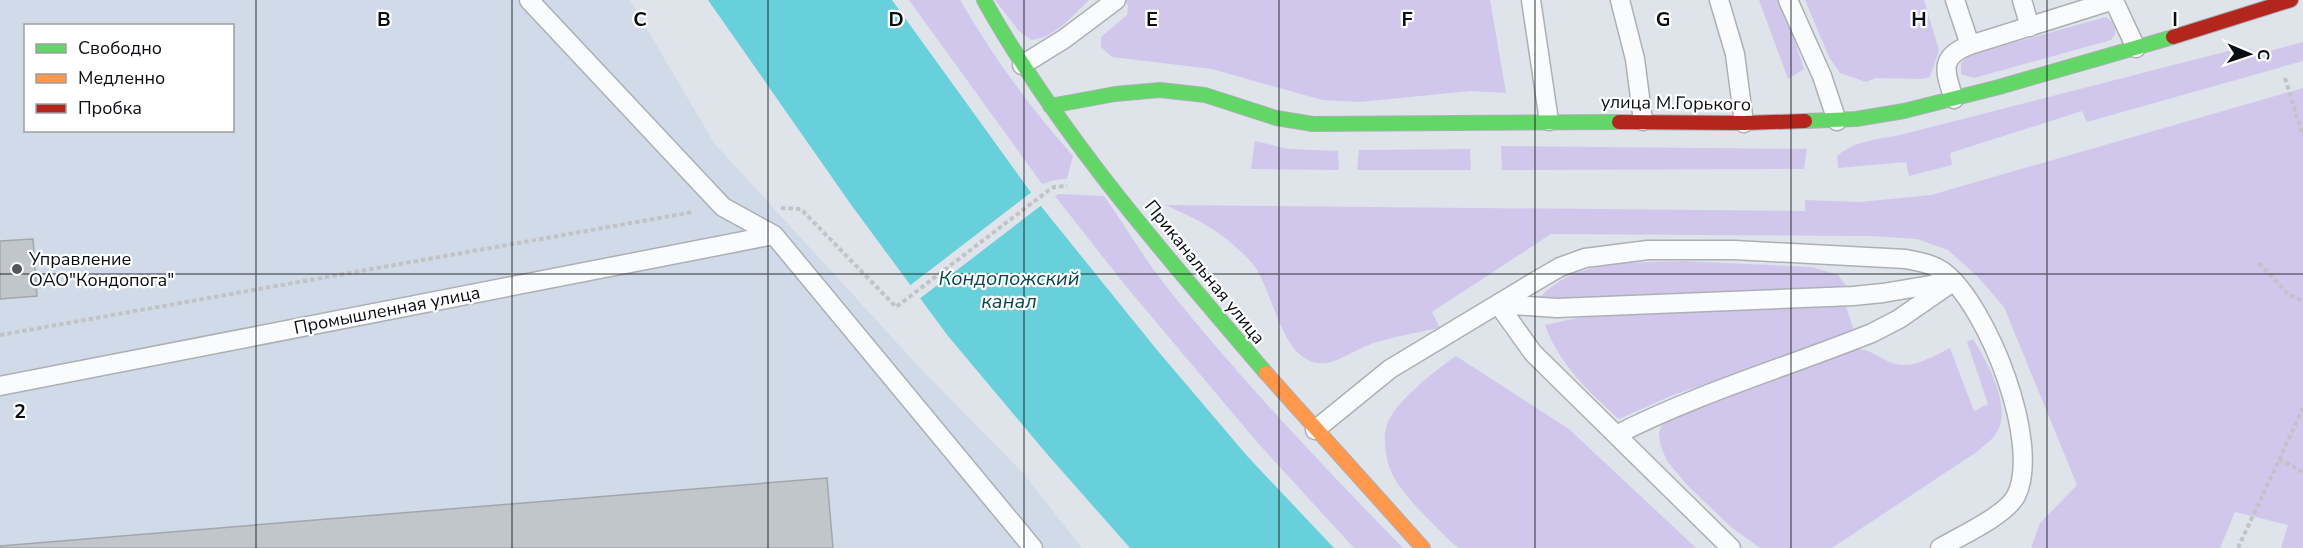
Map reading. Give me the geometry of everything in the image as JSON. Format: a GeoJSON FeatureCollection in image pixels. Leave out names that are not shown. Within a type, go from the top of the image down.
{"type":"FeatureCollection","features":[{"type":"Feature","properties":{"kind":"street","name":"Приканальная улица"},"geometry":{"type":"LineString","coordinates":[[984,0],[1022,65],[1050,106],[1112,187],[1209,306],[1315,430],[1422,548]]}},
{"type":"Feature","properties":{"kind":"street","name":"улица М.Горького"},"geometry":{"type":"LineString","coordinates":[[1050,106],[1115,94],[1160,90],[1205,95],[1276,118],[1313,124],[1549,120],[1744,123],[1837,121],[1876,116],[1954,99],[2136,48],[2291,0]]}},
{"type":"Feature","properties":{"kind":"lane"},"geometry":{"type":"LineString","coordinates":[[529,0],[723,207],[774,235],[1033,548]]}},
{"type":"Feature","properties":{"kind":"lane"},"geometry":{"type":"LineString","coordinates":[[1022,65],[1073,33],[1116,0]]}},
{"type":"Feature","properties":{"kind":"lane"},"geometry":{"type":"LineString","coordinates":[[1531,0],[1549,120]]}},
{"type":"Feature","properties":{"kind":"lane"},"geometry":{"type":"LineString","coordinates":[[1620,0],[1635,59],[1643,121]]}},
{"type":"Feature","properties":{"kind":"lane"},"geometry":{"type":"LineString","coordinates":[[1719,0],[1739,75],[1744,123]]}},
{"type":"Feature","properties":{"kind":"lane"},"geometry":{"type":"LineString","coordinates":[[1788,0],[1822,76],[1837,121]]}},
{"type":"Feature","properties":{"kind":"lane"},"geometry":{"type":"LineString","coordinates":[[1955,0],[1970,45]]}},
{"type":"Feature","properties":{"kind":"lane"},"geometry":{"type":"LineString","coordinates":[[2022,0],[2030,27]]}},
{"type":"Feature","properties":{"kind":"lane"},"geometry":{"type":"LineString","coordinates":[[1954,99],[1947,64],[1950,56],[1956,50],[2114,0],[2136,48]]}},
{"type":"Feature","properties":{"kind":"lane","name":"Промышленная улица"},"geometry":{"type":"LineString","coordinates":[[0,386],[774,235]]}},
{"type":"Feature","properties":{"kind":"lane"},"geometry":{"type":"LineString","coordinates":[[1315,430],[1390,369],[1560,267],[1585,258],[1648,250],[1723,250],[1906,259],[1928,264],[1943,271],[1954,281],[1986,333],[2019,419],[2024,464],[2015,498],[2002,511],[1940,548]]}},
{"type":"Feature","properties":{"kind":"lane"},"geometry":{"type":"LineString","coordinates":[[1498,304],[1557,308],[1853,296],[1954,281]]}},
{"type":"Feature","properties":{"kind":"lane"},"geometry":{"type":"LineString","coordinates":[[1616,435],[1685,403],[1872,333],[1899,320],[1954,281]]}},
{"type":"Feature","properties":{"kind":"lane"},"geometry":{"type":"LineString","coordinates":[[1498,304],[1533,353],[1731,548]]}},
{"type":"Feature","properties":{"kind":"path"},"geometry":{"type":"LineString","coordinates":[[2286,78],[2303,136]]}},
{"type":"Feature","properties":{"kind":"path"},"geometry":{"type":"LineString","coordinates":[[778,208],[801,209],[896,307],[1041,195],[1054,187],[1067,186]]}},
{"type":"Feature","properties":{"kind":"path"},"geometry":{"type":"LineString","coordinates":[[0,335],[723,207]]}},
{"type":"Feature","properties":{"kind":"path"},"geometry":{"type":"LineString","coordinates":[[2259,263],[2288,294],[2303,301]]}},
{"type":"Feature","properties":{"kind":"path"},"geometry":{"type":"LineString","coordinates":[[2238,548],[2303,408]]}},
{"type":"Feature","properties":{"kind":"path"},"geometry":{"type":"LineString","coordinates":[[2279,459],[2303,472]]}},
{"type":"Feature","properties":{"kind":"shaded area"},"geometry":{"type":"Polygon","coordinates":[[[0,0],[630,0],[714,143],[921,369],[1022,472],[1082,548],[0,548],[0,0]]]}},
{"type":"Feature","properties":{"kind":"shaded area"},"geometry":{"type":"Polygon","coordinates":[[[909,0],[960,0],[1012,81],[1073,156],[1067,179],[1042,184],[909,0]]]}},
{"type":"Feature","properties":{"kind":"shaded area"},"geometry":{"type":"Polygon","coordinates":[[[995,0],[1089,0],[1056,31],[1031,40],[1019,31],[995,0]]]}},
{"type":"Feature","properties":{"kind":"shaded area"},"geometry":{"type":"Polygon","coordinates":[[[1124,0],[1490,0],[1506,93],[1471,91],[1360,102],[1322,100],[1212,69],[1112,57],[1101,47],[1101,37],[1127,15],[1128,5],[1124,0]]]}},
{"type":"Feature","properties":{"kind":"shaded area"},"geometry":{"type":"Polygon","coordinates":[[[1759,0],[1781,0],[1804,69],[1788,79],[1759,0]]]}},
{"type":"Feature","properties":{"kind":"shaded area"},"geometry":{"type":"Polygon","coordinates":[[[1805,0],[1924,0],[1939,50],[1930,77],[1922,79],[1876,78],[1866,82],[1840,73],[1829,57],[1805,0]]]}},
{"type":"Feature","properties":{"kind":"shaded area"},"geometry":{"type":"Polygon","coordinates":[[[2106,17],[2115,24],[2115,34],[2111,40],[1974,78],[1961,74],[1961,63],[1969,55],[2106,17]]]}},
{"type":"Feature","properties":{"kind":"shaded area"},"geometry":{"type":"Polygon","coordinates":[[[2303,42],[2303,61],[2087,122],[2082,111],[1950,153],[1952,165],[1909,176],[1906,162],[1838,168],[1837,156],[1867,141],[1900,135],[2236,49],[2251,50],[2259,54],[2303,42]]]}},
{"type":"Feature","properties":{"kind":"shaded area"},"geometry":{"type":"Polygon","coordinates":[[[2303,88],[2303,548],[2281,548],[2288,525],[2235,512],[2220,548],[2031,548],[2040,523],[2077,485],[2004,307],[1976,275],[1948,250],[1917,239],[1871,236],[1551,234],[1432,312],[1440,328],[1377,342],[1326,363],[1311,361],[1299,353],[1289,341],[1280,325],[1260,275],[1242,253],[1212,229],[1165,205],[1805,211],[1805,200],[1860,202],[1931,195],[2303,88]]]}},
{"type":"Feature","properties":{"kind":"shaded area"},"geometry":{"type":"Polygon","coordinates":[[[1255,141],[1289,149],[1338,151],[1339,170],[1251,169],[1255,141]]]}},
{"type":"Feature","properties":{"kind":"shaded area"},"geometry":{"type":"Polygon","coordinates":[[[1501,146],[1807,149],[1804,169],[1502,170],[1501,146]]]}},
{"type":"Feature","properties":{"kind":"shaded area"},"geometry":{"type":"Polygon","coordinates":[[[1470,149],[1471,170],[1357,170],[1359,150],[1470,149]]]}},
{"type":"Feature","properties":{"kind":"shaded area"},"geometry":{"type":"Polygon","coordinates":[[[1059,194],[1104,196],[1161,279],[1225,357],[1283,422],[1403,548],[1354,548],[1256,441],[1125,285],[1055,196],[1059,194]]]}},
{"type":"Feature","properties":{"kind":"shaded area"},"geometry":{"type":"Polygon","coordinates":[[[1681,261],[1812,267],[1838,275],[1847,287],[1539,299],[1569,276],[1586,270],[1624,263],[1681,261]]]}},
{"type":"Feature","properties":{"kind":"shaded area"},"geometry":{"type":"Polygon","coordinates":[[[1846,306],[1855,334],[1673,395],[1619,419],[1586,388],[1567,365],[1545,325],[1577,318],[1616,315],[1846,306]]]}},
{"type":"Feature","properties":{"kind":"shaded area"},"geometry":{"type":"Polygon","coordinates":[[[1973,339],[1992,373],[2000,400],[2002,413],[1995,435],[1978,451],[1832,548],[1760,548],[1731,527],[1687,485],[1667,461],[1660,444],[1659,432],[1664,421],[1854,348],[1865,350],[1895,364],[1909,365],[1950,348],[1974,411],[1988,404],[1967,342],[1973,339]]]}},
{"type":"Feature","properties":{"kind":"shaded area"},"geometry":{"type":"Polygon","coordinates":[[[1456,356],[1569,429],[1696,548],[1459,548],[1452,543],[1417,508],[1394,478],[1387,459],[1385,438],[1386,428],[1396,408],[1427,378],[1456,356]]]}},
{"type":"Feature","properties":{"kind":"water","name":"Кондопожский канал"},"geometry":{"type":"Polygon","coordinates":[[[708,0],[892,0],[1040,205],[1157,350],[1248,457],[1334,548],[1130,548],[948,336],[852,206],[708,0]]]}},
{"type":"Feature","properties":{"kind":"pier"},"geometry":{"type":"Polygon","coordinates":[[[1033,191],[1043,204],[918,300],[908,287],[1033,191]]]}},
{"type":"Feature","properties":{"kind":"building","name":"Управление ОАО\"Кондопога\""},"geometry":{"type":"Polygon","coordinates":[[[33,239],[37,296],[0,299],[0,241],[33,239]]]}},
{"type":"Feature","properties":{"kind":"building"},"geometry":{"type":"Polygon","coordinates":[[[827,478],[833,548],[0,548],[0,546],[827,478]]]}},
{"type":"Feature","properties":{"kind":"traffic: fast"},"geometry":{"type":"LineString","coordinates":[[984,0],[1014,50],[1080,147],[1152,239],[1266,373]]}},
{"type":"Feature","properties":{"kind":"traffic: fast"},"geometry":{"type":"LineString","coordinates":[[1805,121],[1856,119],[1904,111],[1999,87],[2173,37]]}},
{"type":"Feature","properties":{"kind":"traffic: fast"},"geometry":{"type":"LineString","coordinates":[[1050,106],[1115,94],[1160,90],[1205,95],[1276,118],[1313,124],[1619,122]]}},
{"type":"Feature","properties":{"kind":"traffic: slow"},"geometry":{"type":"LineString","coordinates":[[1266,373],[1423,548]]}},
{"type":"Feature","properties":{"kind":"traffic: jam"},"geometry":{"type":"LineString","coordinates":[[2173,37],[2291,0]]}},
{"type":"Feature","properties":{"kind":"traffic: jam"},"geometry":{"type":"LineString","coordinates":[[1619,122],[1805,121]]}},
{"type":"Feature","properties":{"kind":"place","name":"Управление ОАО\"Кондопога\""},"geometry":{"type":"Point","coordinates":[17,269]}}]}
